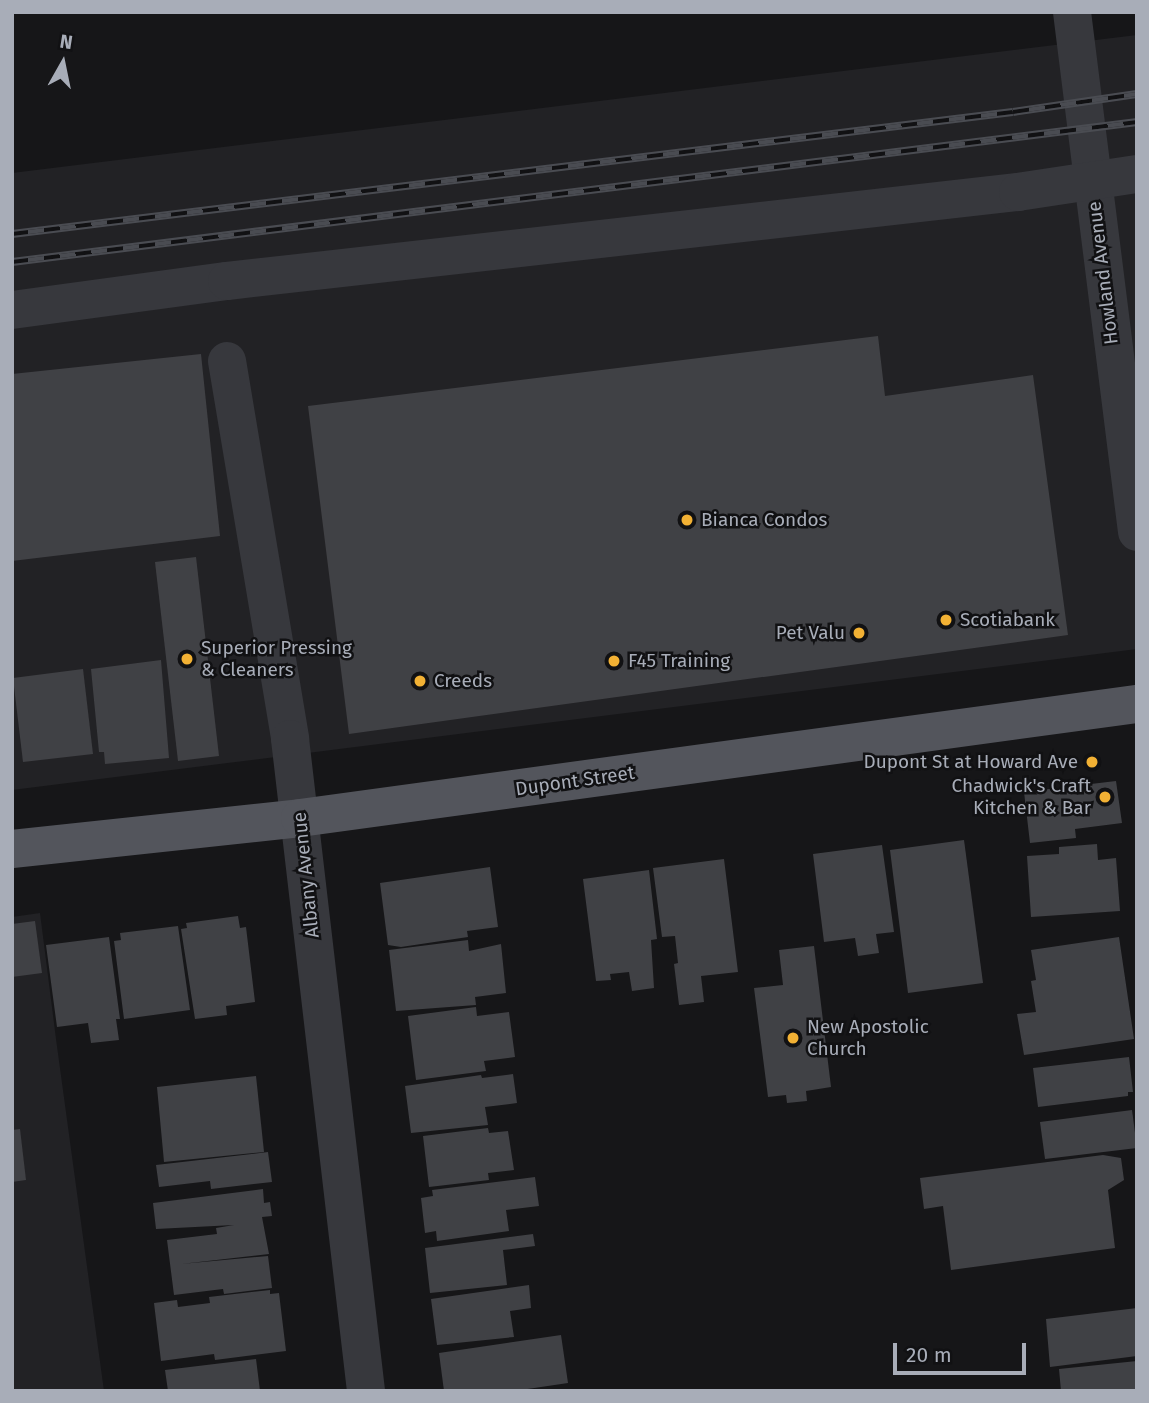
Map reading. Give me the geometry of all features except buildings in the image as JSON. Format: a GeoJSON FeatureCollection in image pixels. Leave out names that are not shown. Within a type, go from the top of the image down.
{"type":"FeatureCollection","features":[{"type":"Feature","properties":{"kind":"main road","name":"Dupont Street"},"geometry":{"type":"LineString","coordinates":[[12,849],[300,818],[1137,704]]}},
{"type":"Feature","properties":{"kind":"street","name":"Howland Avenue"},"geometry":{"type":"LineString","coordinates":[[1072,12],[1137,533]]}},
{"type":"Feature","properties":{"kind":"street"},"geometry":{"type":"LineString","coordinates":[[12,310],[227,281],[1018,192],[1137,174]]}},
{"type":"Feature","properties":{"kind":"street","name":"Albany Avenue"},"geometry":{"type":"LineString","coordinates":[[227,361],[300,818],[366,1391]]}},
{"type":"Feature","properties":{"kind":"shaded area"},"geometry":{"type":"Polygon","coordinates":[[[1137,35],[1137,649],[12,790],[12,173],[1137,35]]]}},
{"type":"Feature","properties":{"kind":"shaded area"},"geometry":{"type":"Polygon","coordinates":[[[40,913],[104,1391],[12,1391],[12,917],[40,913]]]}},
{"type":"Feature","properties":{"kind":"railway"},"geometry":{"type":"LineString","coordinates":[[12,234],[1013,112],[1137,94]]}},
{"type":"Feature","properties":{"kind":"railway"},"geometry":{"type":"LineString","coordinates":[[12,262],[1137,122]]}},
{"type":"Feature","properties":{"kind":"place","name":"Bianca Condos"},"geometry":{"type":"Point","coordinates":[687,520]}},
{"type":"Feature","properties":{"kind":"place","name":"Scotiabank"},"geometry":{"type":"Point","coordinates":[946,620]}},
{"type":"Feature","properties":{"kind":"place","name":"Pet Valu"},"geometry":{"type":"Point","coordinates":[859,633]}},
{"type":"Feature","properties":{"kind":"place","name":"Superior Pressing & Cleaners"},"geometry":{"type":"Point","coordinates":[187,659]}},
{"type":"Feature","properties":{"kind":"place","name":"F45 Training"},"geometry":{"type":"Point","coordinates":[614,661]}},
{"type":"Feature","properties":{"kind":"place","name":"Creeds"},"geometry":{"type":"Point","coordinates":[420,681]}},
{"type":"Feature","properties":{"kind":"place","name":"Dupont St at Howard Ave"},"geometry":{"type":"Point","coordinates":[1092,762]}},
{"type":"Feature","properties":{"kind":"place","name":"Chadwick's Craft Kitchen & Bar"},"geometry":{"type":"Point","coordinates":[1105,797]}},
{"type":"Feature","properties":{"kind":"place","name":"New Apostolic Church"},"geometry":{"type":"Point","coordinates":[793,1038]}}]}
